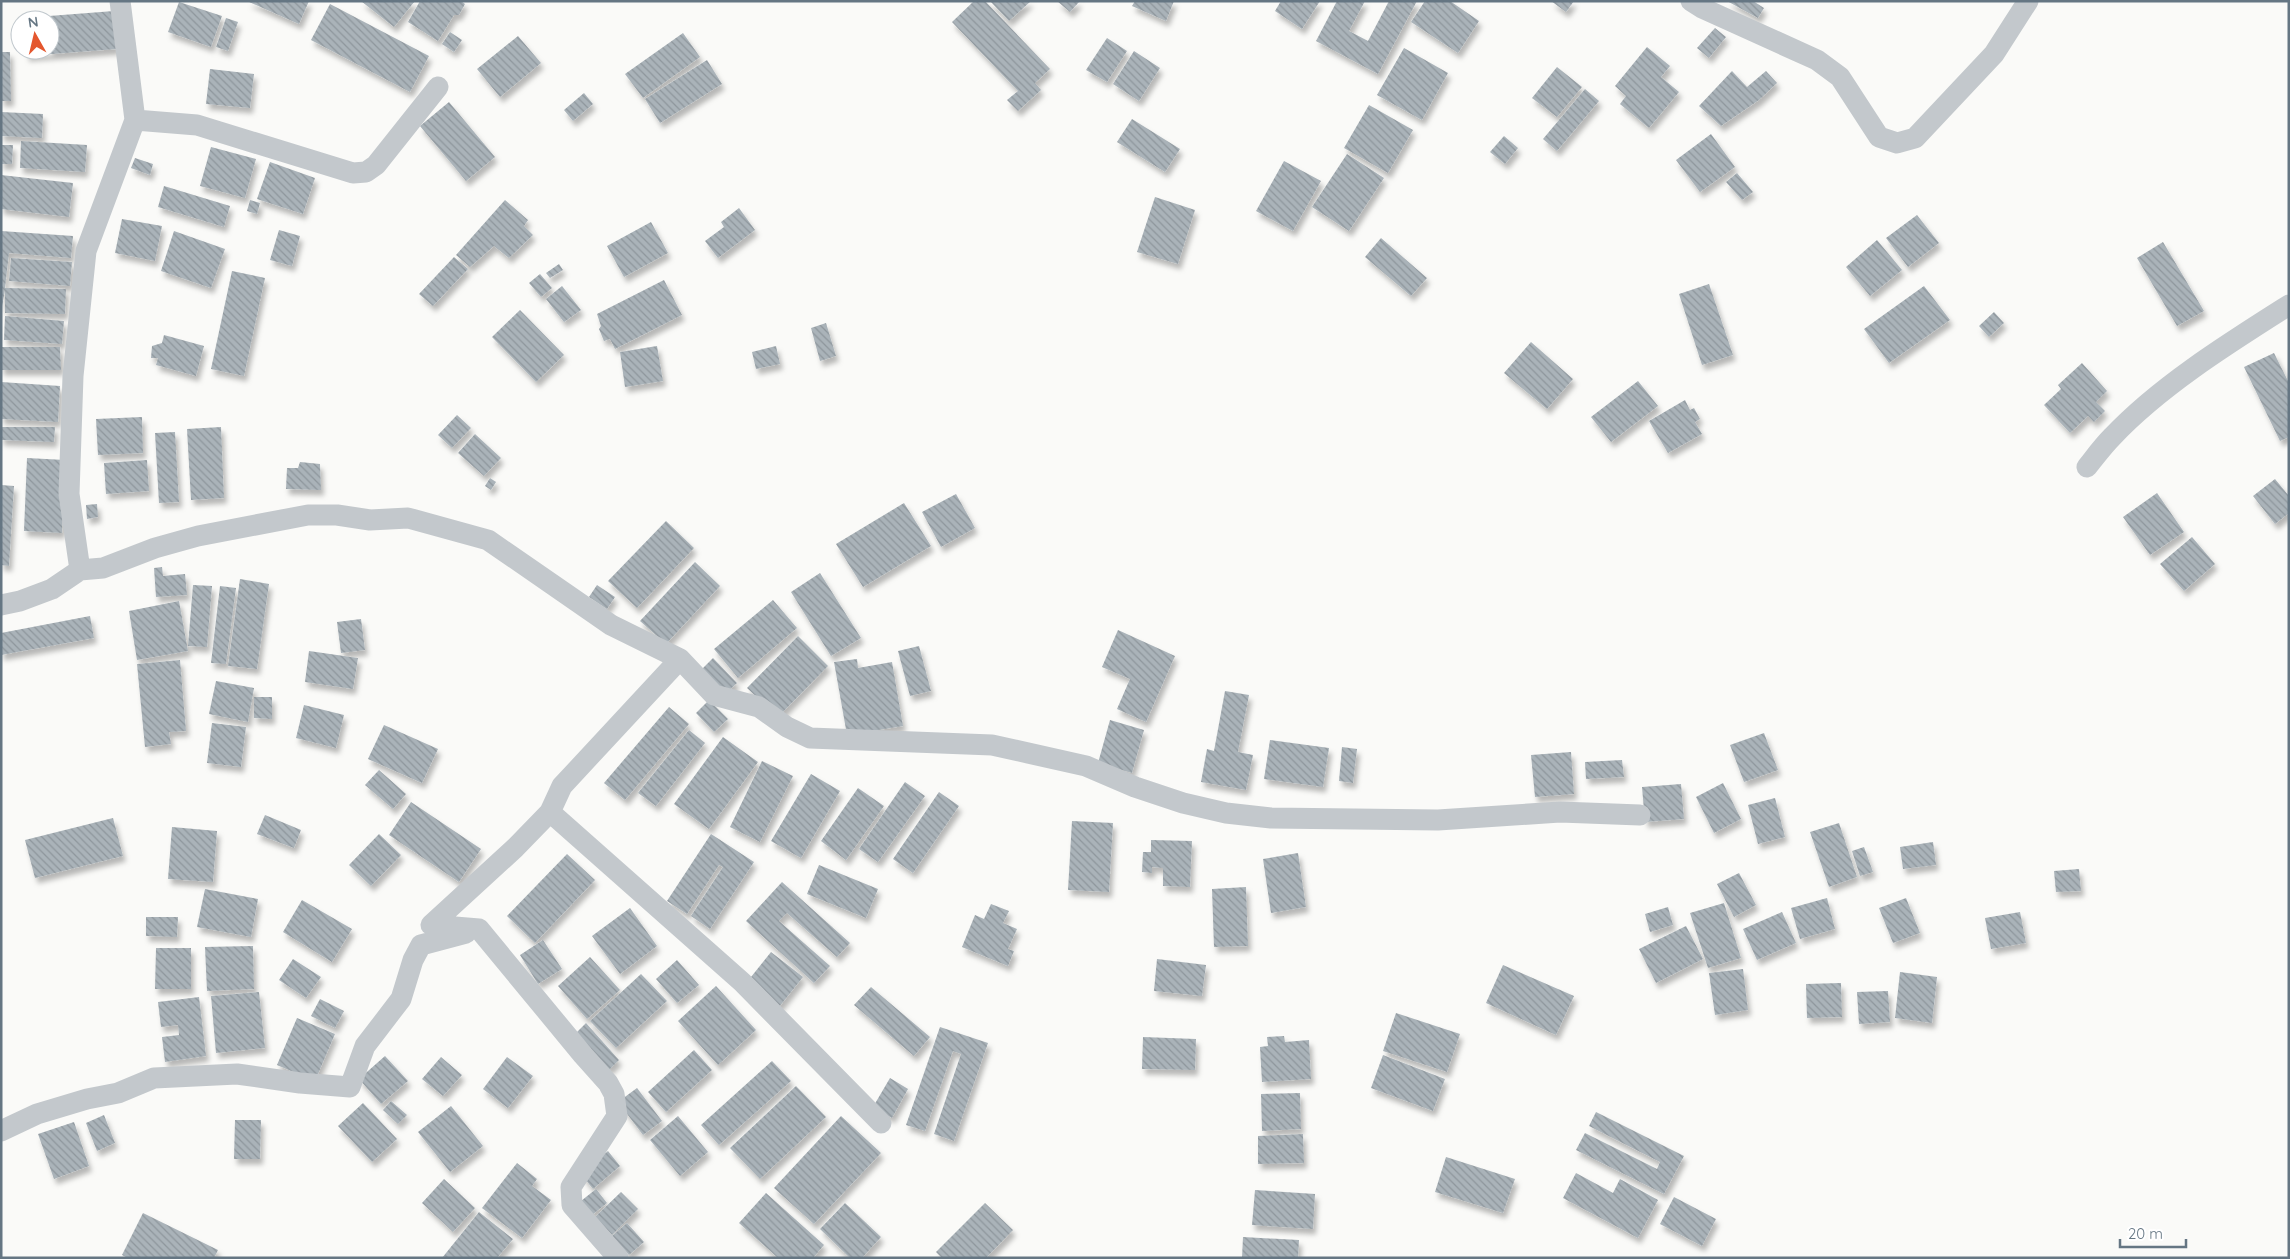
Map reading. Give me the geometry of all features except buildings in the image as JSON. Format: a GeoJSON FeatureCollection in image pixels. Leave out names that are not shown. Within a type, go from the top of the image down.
{"type":"FeatureCollection","features":[{"type":"Feature","properties":{"kind":"street"},"geometry":{"type":"LineString","coordinates":[[80,570],[69,494],[73,376],[86,251],[135,120],[120,1]]}},
{"type":"Feature","properties":{"kind":"street"},"geometry":{"type":"LineString","coordinates":[[1691,1],[1702,8],[1817,60],[1840,77],[1880,137],[1897,143],[1916,138],[1994,54],[2028,1]]}},
{"type":"Feature","properties":{"kind":"street"},"geometry":{"type":"LineString","coordinates":[[135,120],[197,125],[334,168],[366,172],[376,165],[438,87]]}},
{"type":"Feature","properties":{"kind":"street"},"geometry":{"type":"LineString","coordinates":[[2087,467],[2112,437],[2158,397],[2217,352],[2289,305]]}},
{"type":"Feature","properties":{"kind":"street"},"geometry":{"type":"LineString","coordinates":[[1,605],[20,602],[52,590],[80,570],[102,568],[154,548],[198,536],[278,519],[308,515],[337,515],[370,520],[408,518],[488,540],[611,625],[680,659],[714,694],[759,708],[810,738],[992,745],[1086,766],[1135,787],[1183,803],[1226,812],[1271,818],[1438,820],[1560,812],[1640,816]]}},
{"type":"Feature","properties":{"kind":"street"},"geometry":{"type":"LineString","coordinates":[[618,1258],[572,1205],[571,1187],[617,1116],[614,1094],[608,1082],[583,1055],[479,929],[431,925],[515,848],[550,812],[562,786],[680,659]]}},
{"type":"Feature","properties":{"kind":"street"},"geometry":{"type":"LineString","coordinates":[[550,812],[742,982],[881,1123]]}},
{"type":"Feature","properties":{"kind":"street"},"geometry":{"type":"LineString","coordinates":[[1,1131],[37,1114],[87,1099],[118,1093],[154,1078],[237,1074],[300,1083],[350,1087],[365,1046],[401,1000],[413,960],[421,945],[479,929]]}}]}
